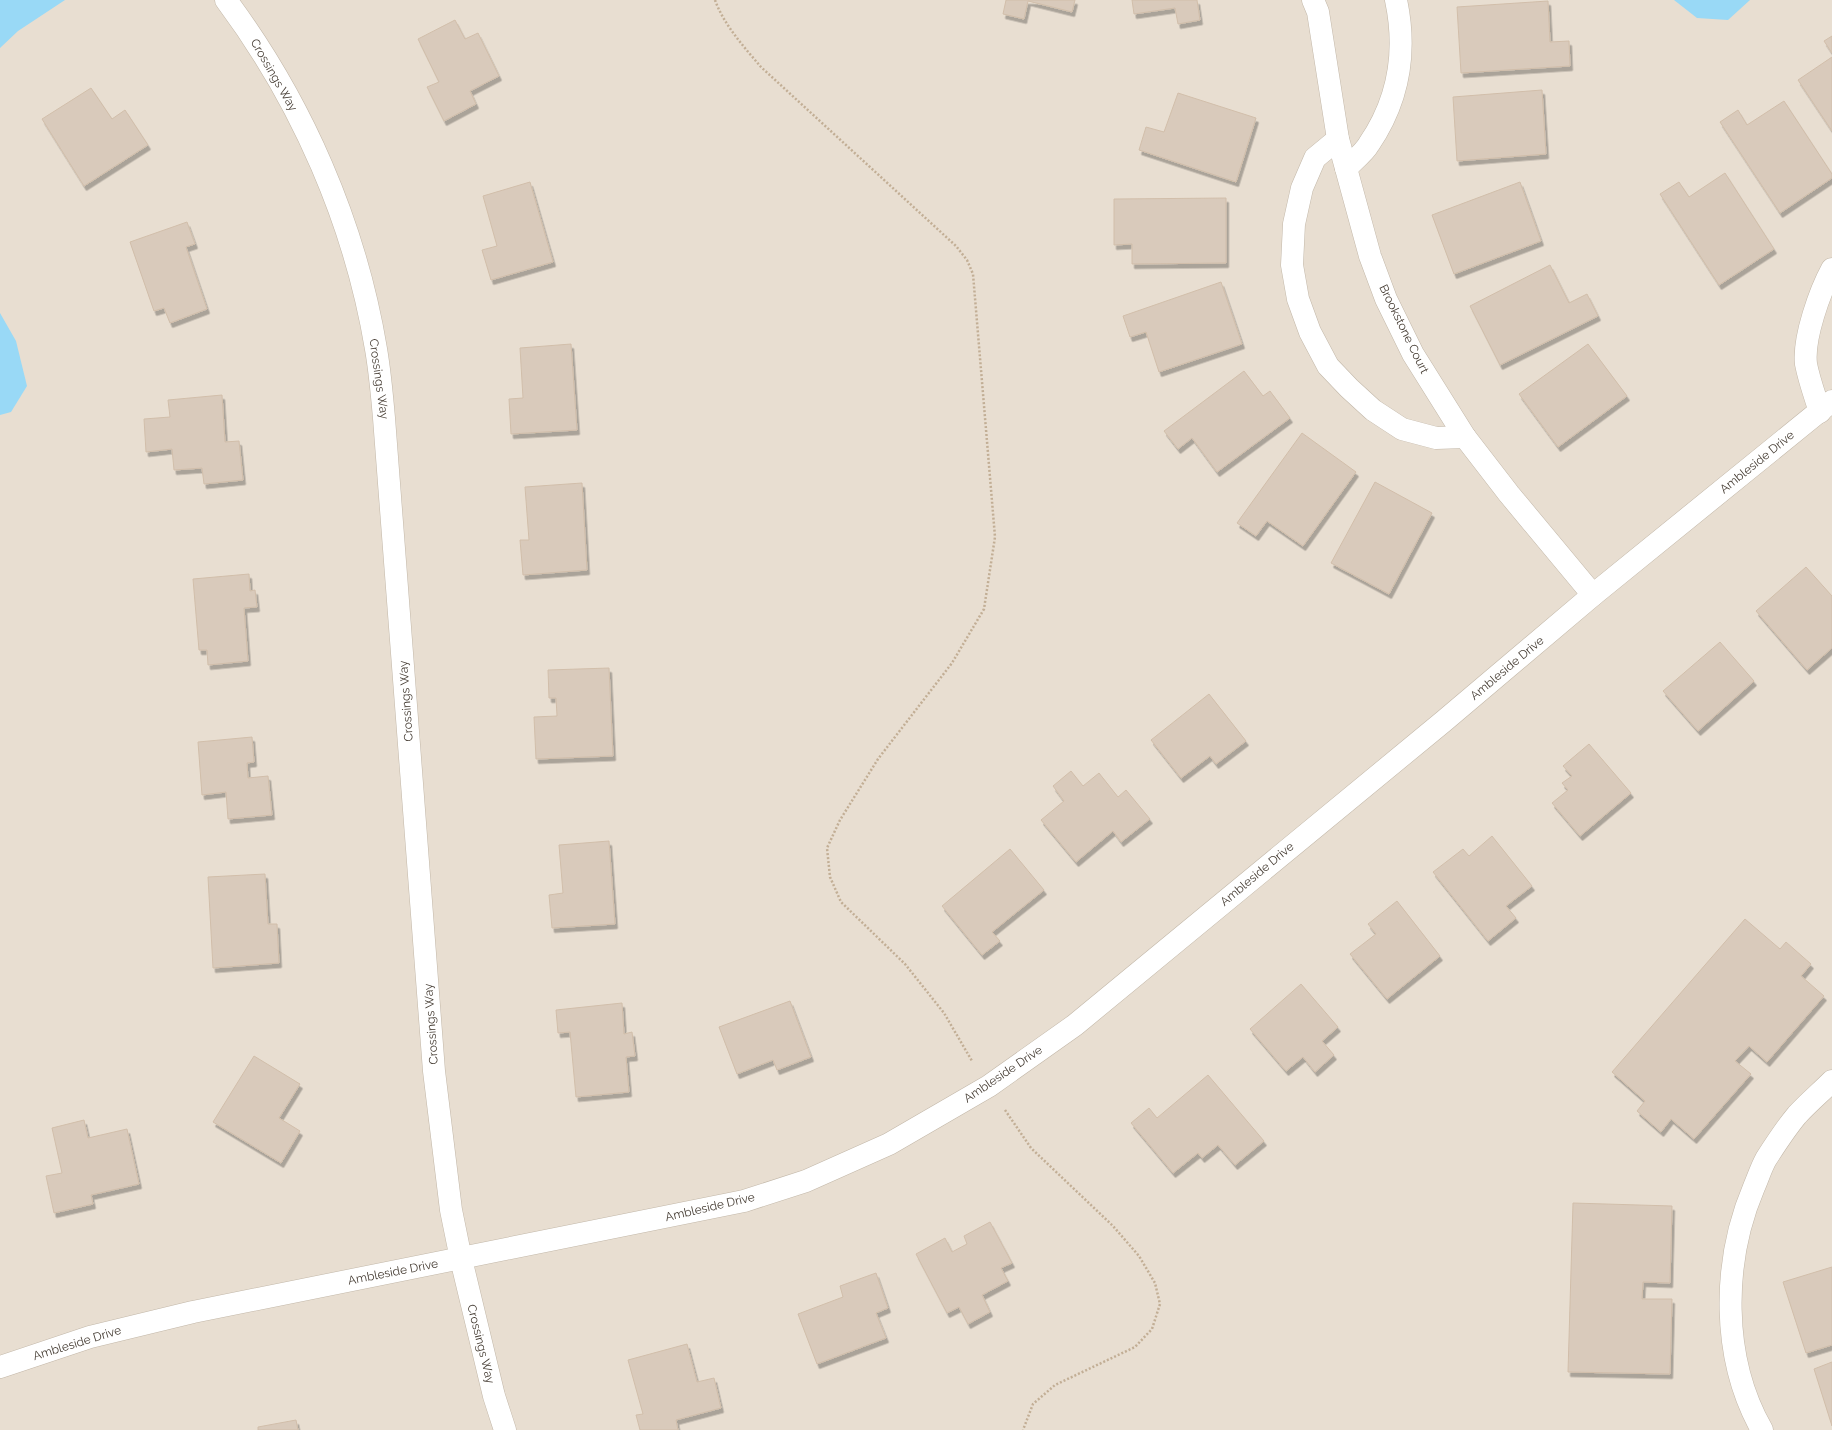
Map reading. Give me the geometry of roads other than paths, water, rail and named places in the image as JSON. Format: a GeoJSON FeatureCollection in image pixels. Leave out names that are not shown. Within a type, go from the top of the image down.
{"type":"FeatureCollection","features":[{"type":"Feature","properties":{"kind":"street","name":"Crossings Way"},"geometry":{"type":"LineString","coordinates":[[226,0],[245,25],[282,85],[314,148],[341,213],[361,280],[376,349],[384,418],[434,1071],[447,1177],[461,1259],[494,1396],[505,1430]]}},
{"type":"Feature","properties":{"kind":"street","name":"Brookstone Court"},"geometry":{"type":"LineString","coordinates":[[1313,0],[1318,12],[1338,139],[1370,256],[1386,299],[1413,354],[1465,437],[1509,494],[1593,595]]}},
{"type":"Feature","properties":{"kind":"street"},"geometry":{"type":"LineString","coordinates":[[1346,168],[1369,146],[1386,115],[1397,84],[1401,23],[1396,0]]}},
{"type":"Feature","properties":{"kind":"street"},"geometry":{"type":"LineString","coordinates":[[1338,139],[1315,158],[1302,188],[1294,224],[1292,265],[1298,299],[1310,332],[1328,366],[1348,388],[1373,410],[1402,429],[1436,438],[1465,437]]}},
{"type":"Feature","properties":{"kind":"street","name":"Ambleside Drive"},"geometry":{"type":"LineString","coordinates":[[0,1367],[90,1337],[193,1312],[744,1201],[799,1183],[889,1144],[989,1086],[1075,1025],[1438,726],[1593,595],[1826,406],[1806,363],[1809,329],[1824,284],[1832,268]]}},
{"type":"Feature","properties":{"kind":"street"},"geometry":{"type":"LineString","coordinates":[[1762,1430],[1752,1412],[1736,1358],[1731,1313],[1732,1267],[1744,1211],[1765,1160],[1796,1116],[1832,1081]]}},
{"type":"Feature","properties":{"kind":"water"},"geometry":{"type":"Polygon","coordinates":[[[0,0],[65,0],[18,31],[0,48],[0,0]]]}},
{"type":"Feature","properties":{"kind":"water"},"geometry":{"type":"Polygon","coordinates":[[[1674,0],[1750,0],[1728,20],[1697,18],[1674,0]]]}},
{"type":"Feature","properties":{"kind":"water"},"geometry":{"type":"Polygon","coordinates":[[[0,313],[16,341],[27,386],[11,412],[0,415],[0,313]]]}}]}
